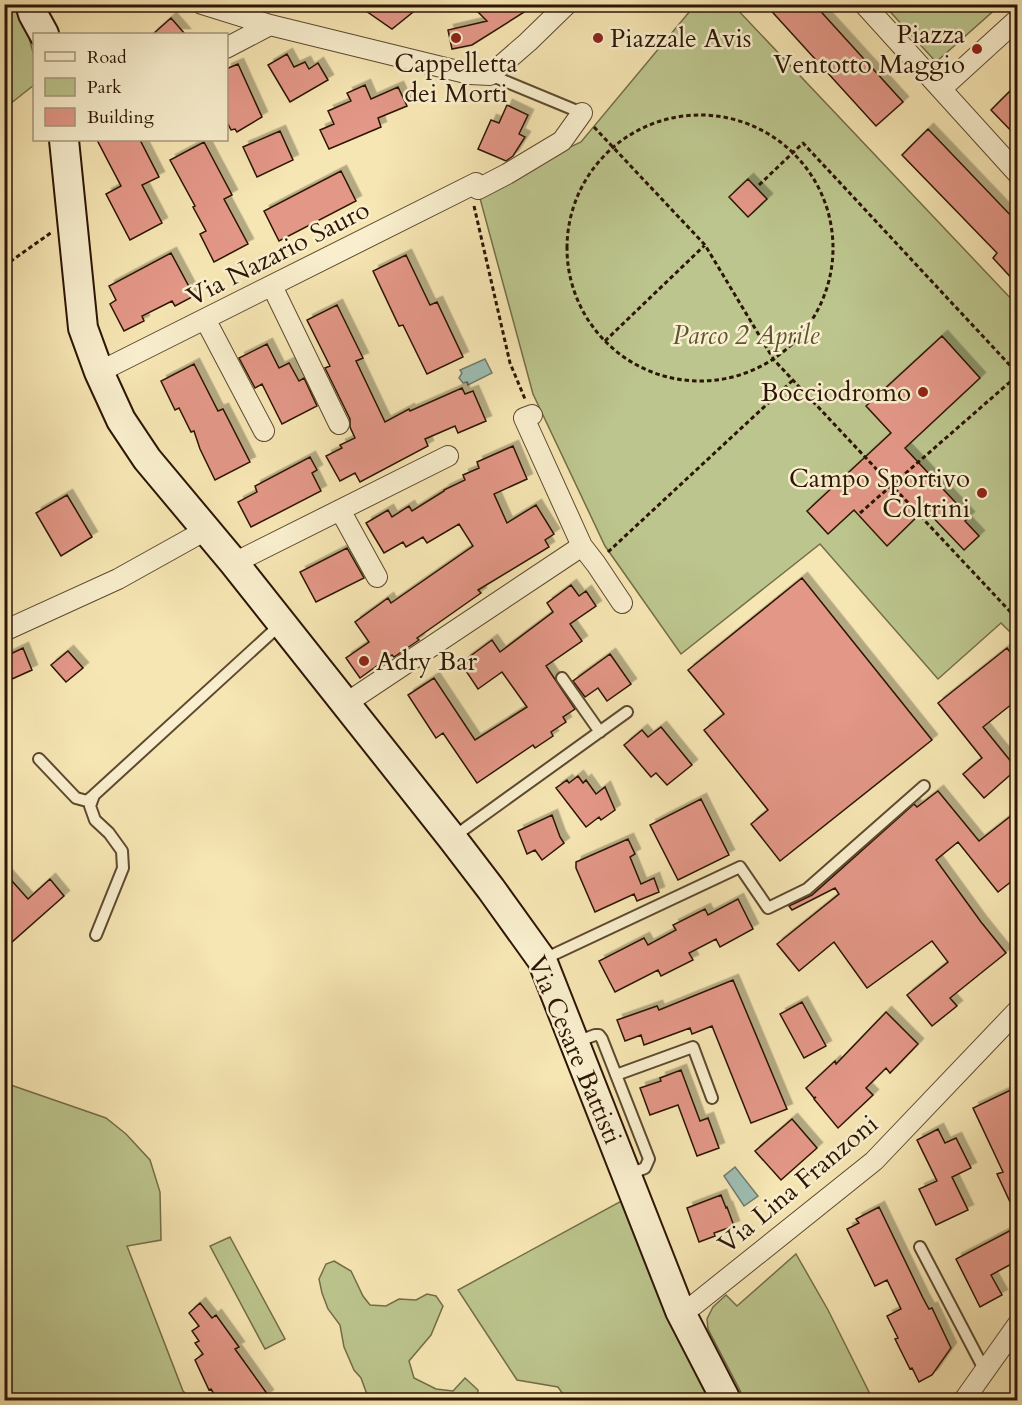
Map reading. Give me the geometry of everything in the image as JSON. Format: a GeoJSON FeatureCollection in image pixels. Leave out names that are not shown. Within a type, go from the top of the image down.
{"type":"FeatureCollection","features":[{"type":"Feature","properties":{"kind":"street"},"geometry":{"type":"LineString","coordinates":[[30,4],[33,14],[45,33]]}},
{"type":"Feature","properties":{"kind":"street"},"geometry":{"type":"LineString","coordinates":[[44,4],[48,24],[46,33]]}},
{"type":"Feature","properties":{"kind":"street"},"geometry":{"type":"LineString","coordinates":[[202,4],[270,25],[470,74],[490,75],[562,7]]}},
{"type":"Feature","properties":{"kind":"street"},"geometry":{"type":"LineString","coordinates":[[864,4],[1017,174]]}},
{"type":"Feature","properties":{"kind":"street"},"geometry":{"type":"LineString","coordinates":[[940,89],[1017,19]]}},
{"type":"Feature","properties":{"kind":"street"},"geometry":{"type":"LineString","coordinates":[[228,47],[270,25]]}},
{"type":"Feature","properties":{"kind":"street","name":"Via Nazario Sauro"},"geometry":{"type":"LineString","coordinates":[[99,372],[525,165],[562,141],[584,111]]}},
{"type":"Feature","properties":{"kind":"street","name":"Via Cesare Battisti"},"geometry":{"type":"LineString","coordinates":[[64,141],[83,328],[99,372],[121,420],[147,459],[234,563],[452,838],[542,960],[680,1311],[726,1401]]}},
{"type":"Feature","properties":{"kind":"street"},"geometry":{"type":"LineString","coordinates":[[272,286],[339,424]]}},
{"type":"Feature","properties":{"kind":"street"},"geometry":{"type":"LineString","coordinates":[[205,320],[264,431]]}},
{"type":"Feature","properties":{"kind":"street"},"geometry":{"type":"LineString","coordinates":[[532,415],[524,418],[582,546],[622,603]]}},
{"type":"Feature","properties":{"kind":"street"},"geometry":{"type":"LineString","coordinates":[[234,563],[448,456]]}},
{"type":"Feature","properties":{"kind":"street"},"geometry":{"type":"LineString","coordinates":[[340,510],[377,578]]}},
{"type":"Feature","properties":{"kind":"street"},"geometry":{"type":"LineString","coordinates":[[4,631],[118,579],[206,530]]}},
{"type":"Feature","properties":{"kind":"street"},"geometry":{"type":"LineString","coordinates":[[345,704],[582,546]]}},
{"type":"Feature","properties":{"kind":"street","name":"Via Lina Franzoni"},"geometry":{"type":"LineString","coordinates":[[680,1311],[694,1305],[874,1161],[1017,1010]]}},
{"type":"Feature","properties":{"kind":"street"},"geometry":{"type":"LineString","coordinates":[[964,1401],[1017,1324]]}},
{"type":"Feature","properties":{"kind":"lane"},"geometry":{"type":"LineString","coordinates":[[490,75],[584,111]]}},
{"type":"Feature","properties":{"kind":"lane"},"geometry":{"type":"LineString","coordinates":[[39,759],[76,798],[87,801],[281,624]]}},
{"type":"Feature","properties":{"kind":"lane"},"geometry":{"type":"LineString","coordinates":[[562,678],[600,732]]}},
{"type":"Feature","properties":{"kind":"lane"},"geometry":{"type":"LineString","coordinates":[[452,838],[627,712]]}},
{"type":"Feature","properties":{"kind":"lane"},"geometry":{"type":"LineString","coordinates":[[542,960],[740,867],[768,908],[807,889],[924,786]]}},
{"type":"Feature","properties":{"kind":"lane"},"geometry":{"type":"LineString","coordinates":[[94,795],[90,806],[95,820],[109,833],[122,851],[123,868],[96,935]]}},
{"type":"Feature","properties":{"kind":"lane"},"geometry":{"type":"LineString","coordinates":[[574,1042],[599,1035],[602,1039],[650,1159],[645,1168],[627,1175]]}},
{"type":"Feature","properties":{"kind":"lane"},"geometry":{"type":"LineString","coordinates":[[616,1075],[693,1047],[712,1098]]}},
{"type":"Feature","properties":{"kind":"lane"},"geometry":{"type":"LineString","coordinates":[[920,1247],[985,1371]]}},
{"type":"Feature","properties":{"kind":"path"},"geometry":{"type":"LineString","coordinates":[[584,111],[601,136],[705,245],[774,360],[1017,620]]}},
{"type":"Feature","properties":{"kind":"path"},"geometry":{"type":"LineString","coordinates":[[680,116],[725,117],[748,124],[776,138],[793,153],[818,185],[831,221],[834,252],[831,280],[822,304],[812,323],[794,344],[774,360],[751,372],[723,380],[696,382],[666,377],[637,366],[605,341],[581,308],[570,278],[567,254],[568,228],[574,204],[595,166],[613,147],[641,128],[680,116]]}},
{"type":"Feature","properties":{"kind":"path"},"geometry":{"type":"LineString","coordinates":[[759,185],[803,143],[1017,375],[860,513]]}},
{"type":"Feature","properties":{"kind":"path"},"geometry":{"type":"LineString","coordinates":[[474,188],[510,363],[532,415]]}},
{"type":"Feature","properties":{"kind":"path"},"geometry":{"type":"LineString","coordinates":[[4,266],[72,218]]}},
{"type":"Feature","properties":{"kind":"path"},"geometry":{"type":"LineString","coordinates":[[605,341],[705,245]]}},
{"type":"Feature","properties":{"kind":"path"},"geometry":{"type":"LineString","coordinates":[[596,564],[793,380]]}},
{"type":"Feature","properties":{"kind":"green space"},"geometry":{"type":"Polygon","coordinates":[[[998,4],[999,6],[936,62],[884,5],[998,4]]]}},
{"type":"Feature","properties":{"kind":"green space"},"geometry":{"type":"Polygon","coordinates":[[[5,5],[20,5],[33,52],[33,86],[5,108],[5,5]]]}},
{"type":"Feature","properties":{"kind":"green space","name":"Parco 2 Aprile"},"geometry":{"type":"Polygon","coordinates":[[[695,5],[733,5],[1017,305],[1017,639],[1001,623],[938,679],[820,544],[681,654],[605,546],[533,394],[478,191],[581,142],[695,5]]]}},
{"type":"Feature","properties":{"kind":"green space"},"geometry":{"type":"Polygon","coordinates":[[[5,1083],[106,1118],[126,1134],[150,1160],[160,1192],[161,1240],[127,1246],[183,1391],[192,1400],[5,1400],[5,1083]]]}},
{"type":"Feature","properties":{"kind":"green space"},"geometry":{"type":"Polygon","coordinates":[[[625,1199],[711,1400],[567,1400],[558,1387],[517,1380],[458,1290],[625,1199]]]}},
{"type":"Feature","properties":{"kind":"green space"},"geometry":{"type":"Polygon","coordinates":[[[230,1237],[285,1339],[265,1349],[210,1246],[230,1237]]]}},
{"type":"Feature","properties":{"kind":"green space"},"geometry":{"type":"Polygon","coordinates":[[[796,1254],[828,1310],[873,1400],[745,1400],[708,1329],[707,1319],[713,1307],[726,1295],[737,1306],[796,1254]]]}},
{"type":"Feature","properties":{"kind":"green space"},"geometry":{"type":"Polygon","coordinates":[[[334,1261],[351,1271],[370,1305],[386,1306],[399,1299],[416,1300],[427,1294],[436,1296],[443,1306],[431,1335],[409,1361],[414,1378],[436,1389],[453,1391],[465,1378],[478,1390],[477,1400],[369,1400],[361,1378],[354,1370],[344,1347],[340,1325],[328,1309],[322,1293],[319,1279],[326,1264],[334,1261]]]}},
{"type":"Feature","properties":{"kind":"water"},"geometry":{"type":"Polygon","coordinates":[[[485,359],[492,373],[468,385],[467,382],[463,383],[459,378],[462,373],[460,370],[485,359]]]}},
{"type":"Feature","properties":{"kind":"water"},"geometry":{"type":"Polygon","coordinates":[[[735,1167],[758,1196],[744,1206],[724,1176],[735,1167]]]}},
{"type":"Feature","properties":{"kind":"building"},"geometry":{"type":"Polygon","coordinates":[[[356,4],[423,4],[392,29],[356,4]]]}},
{"type":"Feature","properties":{"kind":"building"},"geometry":{"type":"Polygon","coordinates":[[[470,4],[537,4],[472,45],[452,49],[448,30],[487,21],[470,4]]]}},
{"type":"Feature","properties":{"kind":"building"},"geometry":{"type":"Polygon","coordinates":[[[765,4],[814,4],[903,102],[876,126],[765,4]]]}},
{"type":"Feature","properties":{"kind":"building"},"geometry":{"type":"Polygon","coordinates":[[[171,18],[184,33],[154,33],[171,18]]]}},
{"type":"Feature","properties":{"kind":"building"},"geometry":{"type":"Polygon","coordinates":[[[287,54],[294,67],[305,62],[309,69],[318,63],[328,80],[290,102],[268,65],[287,54]]]}},
{"type":"Feature","properties":{"kind":"building"},"geometry":{"type":"Polygon","coordinates":[[[238,64],[262,117],[237,132],[235,129],[231,130],[228,124],[228,68],[238,64]]]}},
{"type":"Feature","properties":{"kind":"building"},"geometry":{"type":"Polygon","coordinates":[[[1017,84],[1017,137],[991,110],[1017,84]]]}},
{"type":"Feature","properties":{"kind":"building"},"geometry":{"type":"Polygon","coordinates":[[[365,85],[371,99],[398,87],[407,106],[378,118],[381,127],[329,149],[320,130],[334,124],[328,111],[351,101],[347,93],[365,85]]]}},
{"type":"Feature","properties":{"kind":"building"},"geometry":{"type":"Polygon","coordinates":[[[507,105],[528,115],[519,134],[525,137],[513,156],[506,161],[478,149],[491,120],[499,123],[507,105]]]}},
{"type":"Feature","properties":{"kind":"building"},"geometry":{"type":"Polygon","coordinates":[[[928,129],[1017,222],[1017,284],[993,258],[997,253],[902,155],[928,129]]]}},
{"type":"Feature","properties":{"kind":"building"},"geometry":{"type":"Polygon","coordinates":[[[280,131],[293,160],[257,177],[243,147],[280,131]]]}},
{"type":"Feature","properties":{"kind":"building"},"geometry":{"type":"Polygon","coordinates":[[[98,141],[141,141],[159,177],[142,185],[162,223],[130,240],[106,194],[121,186],[98,141]]]}},
{"type":"Feature","properties":{"kind":"building"},"geometry":{"type":"Polygon","coordinates":[[[204,142],[232,195],[224,199],[248,244],[214,262],[200,234],[206,231],[170,160],[204,142]]]}},
{"type":"Feature","properties":{"kind":"building"},"geometry":{"type":"Polygon","coordinates":[[[341,171],[356,201],[279,241],[264,211],[341,171]]]}},
{"type":"Feature","properties":{"kind":"building"},"geometry":{"type":"Polygon","coordinates":[[[748,179],[767,199],[748,217],[729,197],[748,179]]]}},
{"type":"Feature","properties":{"kind":"building"},"geometry":{"type":"Polygon","coordinates":[[[171,253],[194,296],[175,306],[172,301],[142,316],[144,321],[124,331],[110,304],[116,300],[109,286],[171,253]]]}},
{"type":"Feature","properties":{"kind":"building"},"geometry":{"type":"Polygon","coordinates":[[[406,255],[430,305],[437,302],[463,357],[427,374],[403,325],[399,326],[373,271],[406,255]]]}},
{"type":"Feature","properties":{"kind":"building"},"geometry":{"type":"Polygon","coordinates":[[[337,305],[363,358],[356,361],[385,422],[409,409],[410,411],[462,388],[465,394],[473,391],[486,421],[458,433],[455,426],[425,439],[428,446],[360,482],[355,473],[340,481],[326,456],[342,448],[340,445],[355,438],[350,427],[350,419],[325,368],[330,366],[307,320],[337,305]]]}},
{"type":"Feature","properties":{"kind":"building"},"geometry":{"type":"Polygon","coordinates":[[[942,336],[980,378],[905,448],[969,517],[965,521],[979,536],[964,550],[925,509],[887,546],[854,510],[828,534],[807,511],[891,433],[866,406],[942,336]]]}},
{"type":"Feature","properties":{"kind":"building"},"geometry":{"type":"Polygon","coordinates":[[[267,344],[279,368],[289,363],[299,381],[304,378],[317,406],[282,424],[262,384],[255,388],[239,358],[267,344]]]}},
{"type":"Feature","properties":{"kind":"building"},"geometry":{"type":"Polygon","coordinates":[[[194,364],[218,411],[223,409],[250,462],[215,480],[194,431],[191,432],[179,408],[175,410],[161,381],[194,364]]]}},
{"type":"Feature","properties":{"kind":"building"},"geometry":{"type":"Polygon","coordinates":[[[513,446],[527,479],[494,494],[507,523],[536,505],[554,534],[545,540],[549,547],[478,590],[481,593],[417,638],[419,640],[394,657],[392,655],[360,678],[346,658],[369,642],[355,622],[388,598],[391,603],[473,546],[459,524],[427,543],[423,537],[406,547],[403,542],[384,553],[366,523],[388,510],[392,517],[409,506],[412,511],[444,490],[465,480],[463,475],[479,468],[477,462],[513,446]]]}},
{"type":"Feature","properties":{"kind":"building"},"geometry":{"type":"Polygon","coordinates":[[[310,457],[317,470],[312,473],[321,491],[251,527],[238,502],[257,492],[255,486],[310,457]]]}},
{"type":"Feature","properties":{"kind":"building"},"geometry":{"type":"Polygon","coordinates":[[[67,495],[92,537],[61,556],[36,513],[67,495]]]}},
{"type":"Feature","properties":{"kind":"building"},"geometry":{"type":"Polygon","coordinates":[[[347,548],[364,578],[316,602],[300,572],[347,548]]]}},
{"type":"Feature","properties":{"kind":"building"},"geometry":{"type":"Polygon","coordinates":[[[802,578],[932,740],[780,861],[751,824],[768,810],[704,730],[724,714],[688,670],[802,578]]]}},
{"type":"Feature","properties":{"kind":"building"},"geometry":{"type":"Polygon","coordinates":[[[571,585],[579,596],[586,591],[596,606],[570,624],[582,641],[546,666],[575,709],[563,717],[566,722],[551,732],[553,736],[535,748],[533,745],[477,783],[443,733],[436,738],[408,695],[434,678],[475,740],[527,707],[502,672],[478,689],[466,671],[471,667],[465,660],[492,640],[500,652],[553,612],[547,603],[571,585]]]}},
{"type":"Feature","properties":{"kind":"building"},"geometry":{"type":"Polygon","coordinates":[[[23,648],[32,670],[12,679],[4,664],[4,657],[23,648]]]}},
{"type":"Feature","properties":{"kind":"building"},"geometry":{"type":"Polygon","coordinates":[[[1007,648],[1017,661],[1017,700],[983,727],[1017,769],[984,798],[963,774],[982,758],[938,703],[1007,648]]]}},
{"type":"Feature","properties":{"kind":"building"},"geometry":{"type":"Polygon","coordinates":[[[68,651],[83,668],[66,682],[51,665],[68,651]]]}},
{"type":"Feature","properties":{"kind":"building"},"geometry":{"type":"Polygon","coordinates":[[[610,654],[631,684],[607,701],[598,688],[585,697],[573,681],[610,654]]]}},
{"type":"Feature","properties":{"kind":"building"},"geometry":{"type":"Polygon","coordinates":[[[661,727],[692,765],[667,785],[656,773],[651,777],[624,745],[642,730],[648,737],[661,727]]]}},
{"type":"Feature","properties":{"kind":"building"},"geometry":{"type":"Polygon","coordinates":[[[578,776],[583,783],[586,780],[596,794],[605,787],[615,810],[601,820],[599,817],[586,827],[556,788],[567,780],[569,783],[578,776]]]}},
{"type":"Feature","properties":{"kind":"building"},"geometry":{"type":"Polygon","coordinates":[[[938,791],[979,841],[1012,815],[1017,823],[1017,877],[998,892],[958,842],[936,860],[1006,953],[950,998],[957,1006],[932,1026],[907,995],[948,962],[932,941],[867,988],[834,942],[799,971],[777,944],[839,894],[835,888],[792,910],[789,906],[812,895],[914,804],[917,807],[938,791]]]}},
{"type":"Feature","properties":{"kind":"building"},"geometry":{"type":"Polygon","coordinates":[[[701,799],[729,855],[678,880],[650,825],[701,799]]]}},
{"type":"Feature","properties":{"kind":"building"},"geometry":{"type":"Polygon","coordinates":[[[552,815],[564,843],[542,860],[535,850],[527,854],[518,831],[552,815]]]}},
{"type":"Feature","properties":{"kind":"building"},"geometry":{"type":"Polygon","coordinates":[[[628,839],[635,854],[630,857],[641,884],[654,878],[659,892],[637,901],[634,894],[595,912],[576,868],[576,862],[628,839]]]}},
{"type":"Feature","properties":{"kind":"building"},"geometry":{"type":"Polygon","coordinates":[[[4,872],[28,899],[50,879],[64,896],[4,949],[4,872]]]}},
{"type":"Feature","properties":{"kind":"building"},"geometry":{"type":"Polygon","coordinates":[[[738,899],[753,929],[720,947],[716,939],[689,953],[693,960],[661,976],[658,970],[615,992],[599,961],[644,938],[648,945],[676,930],[673,925],[705,909],[708,915],[738,899]]]}},
{"type":"Feature","properties":{"kind":"building"},"geometry":{"type":"Polygon","coordinates":[[[733,980],[787,1109],[751,1123],[712,1026],[692,1034],[690,1028],[644,1045],[641,1035],[625,1041],[617,1020],[657,1006],[659,1010],[733,980]]]}},
{"type":"Feature","properties":{"kind":"building"},"geometry":{"type":"Polygon","coordinates":[[[802,1002],[826,1046],[804,1058],[780,1014],[802,1002]]]}},
{"type":"Feature","properties":{"kind":"building"},"geometry":{"type":"Polygon","coordinates":[[[886,1012],[918,1044],[890,1073],[886,1068],[866,1088],[873,1095],[838,1128],[814,1099],[816,1097],[814,1098],[806,1088],[835,1061],[836,1064],[886,1012]]]}},
{"type":"Feature","properties":{"kind":"building"},"geometry":{"type":"Polygon","coordinates":[[[681,1070],[700,1121],[708,1118],[719,1148],[697,1156],[678,1105],[650,1115],[640,1088],[661,1081],[660,1078],[681,1070]]]}},
{"type":"Feature","properties":{"kind":"building"},"geometry":{"type":"Polygon","coordinates":[[[1017,1087],[1017,1217],[997,1174],[1003,1172],[973,1108],[1017,1087]]]}},
{"type":"Feature","properties":{"kind":"building"},"geometry":{"type":"Polygon","coordinates":[[[792,1119],[817,1148],[781,1180],[755,1151],[792,1119]]]}},
{"type":"Feature","properties":{"kind":"building"},"geometry":{"type":"Polygon","coordinates":[[[938,1129],[945,1143],[956,1138],[971,1168],[952,1177],[968,1210],[936,1225],[919,1189],[937,1181],[917,1140],[938,1129]]]}},
{"type":"Feature","properties":{"kind":"building"},"geometry":{"type":"Polygon","coordinates":[[[721,1195],[734,1226],[714,1233],[715,1236],[699,1242],[687,1208],[721,1195]]]}},
{"type":"Feature","properties":{"kind":"building"},"geometry":{"type":"Polygon","coordinates":[[[879,1207],[923,1298],[929,1309],[932,1308],[951,1348],[932,1375],[919,1382],[895,1339],[898,1338],[887,1316],[901,1309],[887,1280],[875,1286],[847,1229],[859,1223],[856,1219],[879,1207]]]}},
{"type":"Feature","properties":{"kind":"building"},"geometry":{"type":"Polygon","coordinates":[[[1017,1227],[1017,1261],[991,1275],[1002,1295],[980,1307],[956,1259],[1017,1227]]]}},
{"type":"Feature","properties":{"kind":"building"},"geometry":{"type":"Polygon","coordinates":[[[200,1303],[212,1318],[216,1315],[239,1347],[235,1349],[268,1395],[260,1401],[218,1401],[211,1389],[209,1390],[195,1360],[203,1354],[195,1343],[199,1341],[192,1331],[199,1326],[189,1313],[200,1303]]]}},
{"type":"Feature","properties":{"kind":"place","name":"Cappelletta dei Morti"},"geometry":{"type":"Point","coordinates":[456,38]}},
{"type":"Feature","properties":{"kind":"place","name":"Piazzale Avis"},"geometry":{"type":"Point","coordinates":[598,38]}},
{"type":"Feature","properties":{"kind":"place","name":"Piazza Ventotto Maggio"},"geometry":{"type":"Point","coordinates":[977,49]}},
{"type":"Feature","properties":{"kind":"place","name":"Bocciodromo"},"geometry":{"type":"Point","coordinates":[923,392]}},
{"type":"Feature","properties":{"kind":"place","name":"Campo Sportivo Coltrini"},"geometry":{"type":"Point","coordinates":[982,493]}},
{"type":"Feature","properties":{"kind":"place","name":"Adry Bar"},"geometry":{"type":"Point","coordinates":[364,661]}}]}
